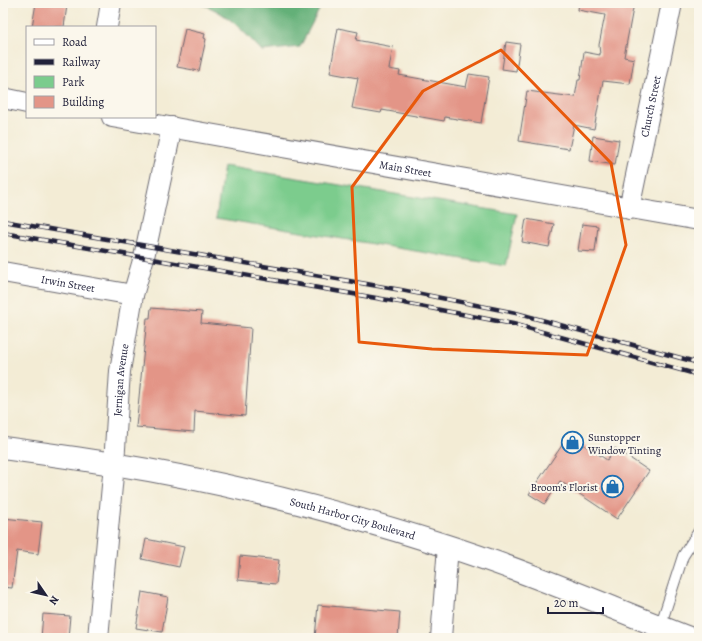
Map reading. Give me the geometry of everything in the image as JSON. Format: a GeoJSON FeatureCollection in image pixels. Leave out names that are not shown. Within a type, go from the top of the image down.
{"type":"FeatureCollection","features":[{"type":"Feature","properties":{"kind":"main road","name":"South Harbor City Boulevard"},"geometry":{"type":"LineString","coordinates":[[3,448],[114,464],[193,479],[283,500],[448,546],[508,567],[689,638]]}},
{"type":"Feature","properties":{"kind":"street"},"geometry":{"type":"LineString","coordinates":[[107,26],[112,3]]}},
{"type":"Feature","properties":{"kind":"street","name":"Church Street"},"geometry":{"type":"LineString","coordinates":[[629,209],[672,3]]}},
{"type":"Feature","properties":{"kind":"street"},"geometry":{"type":"LineString","coordinates":[[3,98],[26,103]]}},
{"type":"Feature","properties":{"kind":"street","name":"Main Street"},"geometry":{"type":"LineString","coordinates":[[118,118],[629,209],[699,220]]}},
{"type":"Feature","properties":{"kind":"street","name":"Jernigan Avenue"},"geometry":{"type":"LineString","coordinates":[[98,638],[114,464],[120,371],[132,295],[144,257],[172,127]]}},
{"type":"Feature","properties":{"kind":"street","name":"Irwin Street"},"geometry":{"type":"LineString","coordinates":[[3,272],[132,295]]}},
{"type":"Feature","properties":{"kind":"street"},"geometry":{"type":"LineString","coordinates":[[442,638],[448,546]]}},
{"type":"Feature","properties":{"kind":"lane"},"geometry":{"type":"LineString","coordinates":[[660,627],[683,556],[699,531]]}},
{"type":"Feature","properties":{"kind":"highlighted area"},"geometry":{"type":"Polygon","coordinates":[[[501,50],[611,163],[626,245],[587,355],[432,349],[359,342],[352,187],[423,91],[501,50]]]}},
{"type":"Feature","properties":{"kind":"green space"},"geometry":{"type":"Polygon","coordinates":[[[197,3],[318,3],[321,6],[300,47],[262,51],[225,16],[207,6],[197,3]]]}},
{"type":"Feature","properties":{"kind":"green space"},"geometry":{"type":"Polygon","coordinates":[[[224,166],[517,214],[506,266],[216,218],[224,166]]]}},
{"type":"Feature","properties":{"kind":"building"},"geometry":{"type":"Polygon","coordinates":[[[36,3],[64,3],[64,5],[67,5],[64,26],[32,26],[36,3]]]}},
{"type":"Feature","properties":{"kind":"building"},"geometry":{"type":"Polygon","coordinates":[[[579,3],[634,3],[624,57],[634,59],[630,84],[603,81],[594,129],[574,125],[569,149],[519,141],[527,91],[575,97],[578,80],[580,80],[584,52],[600,55],[599,45],[605,15],[578,10],[579,3]]]}},
{"type":"Feature","properties":{"kind":"building"},"geometry":{"type":"Polygon","coordinates":[[[338,28],[358,32],[356,40],[393,47],[389,69],[400,71],[399,75],[466,87],[469,74],[489,77],[481,123],[445,117],[444,121],[382,110],[381,113],[352,108],[358,78],[330,73],[338,28]]]}},
{"type":"Feature","properties":{"kind":"building"},"geometry":{"type":"Polygon","coordinates":[[[185,29],[205,34],[204,38],[206,39],[199,71],[177,67],[185,29]]]}},
{"type":"Feature","properties":{"kind":"building"},"geometry":{"type":"Polygon","coordinates":[[[506,42],[520,44],[516,71],[502,69],[506,42]]]}},
{"type":"Feature","properties":{"kind":"building"},"geometry":{"type":"Polygon","coordinates":[[[593,136],[619,140],[615,165],[590,161],[593,136]]]}},
{"type":"Feature","properties":{"kind":"building"},"geometry":{"type":"Polygon","coordinates":[[[526,219],[554,224],[549,247],[522,242],[526,219]]]}},
{"type":"Feature","properties":{"kind":"building"},"geometry":{"type":"Polygon","coordinates":[[[582,224],[598,226],[595,252],[578,251],[582,224]]]}},
{"type":"Feature","properties":{"kind":"building"},"geometry":{"type":"Polygon","coordinates":[[[151,308],[202,312],[201,323],[251,328],[245,416],[195,411],[194,432],[136,427],[147,318],[150,318],[151,308]]]}},
{"type":"Feature","properties":{"kind":"building"},"geometry":{"type":"Polygon","coordinates":[[[569,435],[607,460],[615,448],[649,471],[617,519],[560,481],[545,504],[529,494],[569,435]]]}},
{"type":"Feature","properties":{"kind":"building"},"geometry":{"type":"Polygon","coordinates":[[[3,518],[42,522],[38,554],[17,551],[12,588],[3,587],[3,518]]]}},
{"type":"Feature","properties":{"kind":"building"},"geometry":{"type":"Polygon","coordinates":[[[146,539],[184,547],[179,567],[142,559],[146,539]]]}},
{"type":"Feature","properties":{"kind":"building"},"geometry":{"type":"Polygon","coordinates":[[[240,556],[279,560],[276,584],[238,580],[240,556]]]}},
{"type":"Feature","properties":{"kind":"building"},"geometry":{"type":"Polygon","coordinates":[[[142,592],[168,597],[162,632],[136,628],[142,592]]]}},
{"type":"Feature","properties":{"kind":"building"},"geometry":{"type":"Polygon","coordinates":[[[318,605],[400,612],[398,638],[315,638],[318,605]]]}},
{"type":"Feature","properties":{"kind":"building"},"geometry":{"type":"Polygon","coordinates":[[[43,614],[70,616],[68,638],[41,638],[43,614]]]}},
{"type":"Feature","properties":{"kind":"railway"},"geometry":{"type":"LineString","coordinates":[[3,221],[401,290],[516,313],[699,363]]}},
{"type":"Feature","properties":{"kind":"railway"},"geometry":{"type":"LineString","coordinates":[[3,233],[399,302],[513,324],[699,375]]}},
{"type":"Feature","properties":{"kind":"place","name":"Sunstopper Window Tinting"},"geometry":{"type":"Point","coordinates":[572,443]}},
{"type":"Feature","properties":{"kind":"place","name":"Broom's Florist"},"geometry":{"type":"Point","coordinates":[613,487]}}]}
